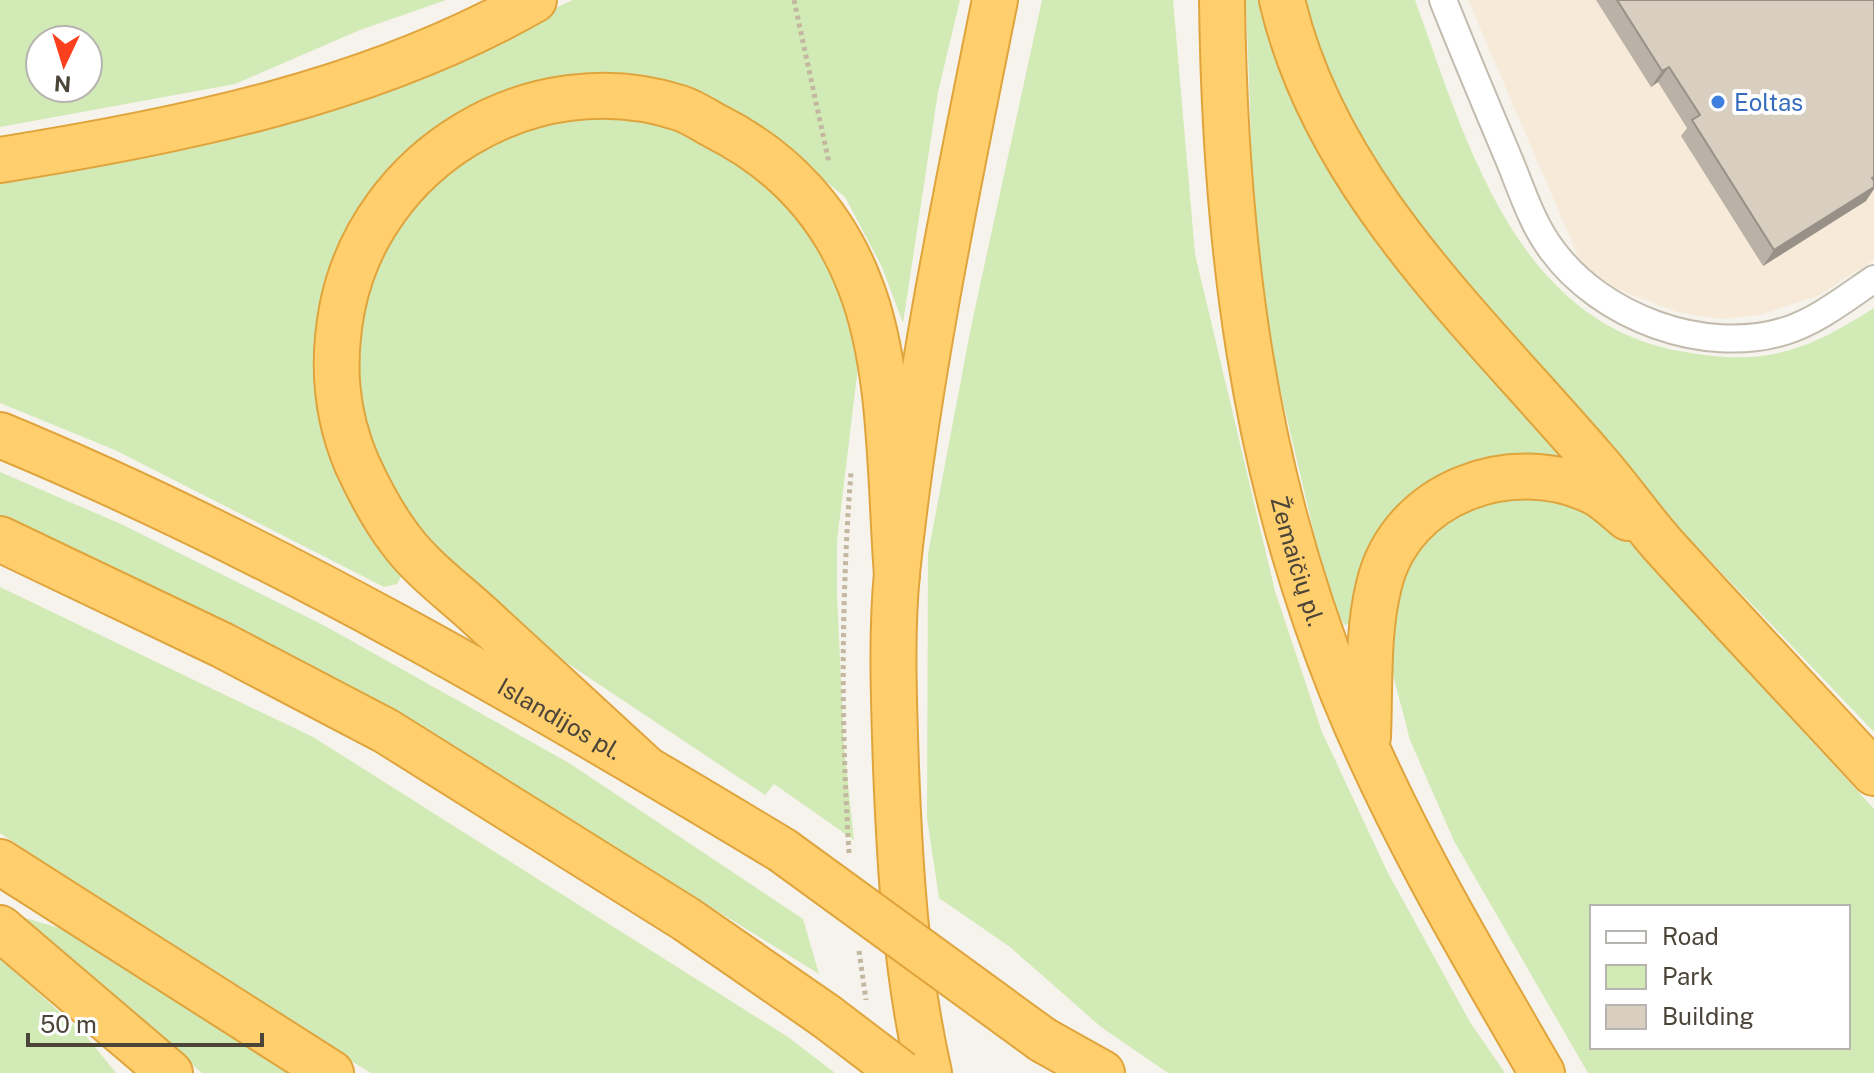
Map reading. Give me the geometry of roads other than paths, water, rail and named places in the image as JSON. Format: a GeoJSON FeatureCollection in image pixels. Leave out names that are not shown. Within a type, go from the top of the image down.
{"type":"FeatureCollection","features":[{"type":"Feature","properties":{"kind":"highway"},"geometry":{"type":"LineString","coordinates":[[0,160],[227,116],[323,89],[427,50],[534,0]]}},
{"type":"Feature","properties":{"kind":"highway"},"geometry":{"type":"LineString","coordinates":[[897,575],[958,182],[995,0]]}},
{"type":"Feature","properties":{"kind":"highway","name":"Žemaičių pl."},"geometry":{"type":"LineString","coordinates":[[1222,0],[1226,163],[1234,263],[1251,372],[1270,462],[1295,553],[1330,658],[1367,747],[1434,886],[1542,1073]]}},
{"type":"Feature","properties":{"kind":"highway"},"geometry":{"type":"LineString","coordinates":[[1282,0],[1303,72],[1327,125],[1363,184],[1426,268],[1597,463],[1662,543],[1874,773]]}},
{"type":"Feature","properties":{"kind":"highway"},"geometry":{"type":"LineString","coordinates":[[643,766],[401,541],[357,465],[338,412],[335,347],[349,276],[367,233],[393,196],[422,166],[459,139],[507,113],[559,100],[615,97],[680,108],[739,138],[779,165],[836,234],[861,286],[881,371],[897,575],[894,718],[901,894],[929,1073]]}},
{"type":"Feature","properties":{"kind":"highway","name":"Islandijos pl."},"geometry":{"type":"LineString","coordinates":[[0,435],[125,487],[360,608],[643,766],[782,850],[1043,1040],[1079,1073]]}},
{"type":"Feature","properties":{"kind":"highway"},"geometry":{"type":"LineString","coordinates":[[1367,747],[1373,624],[1379,584],[1391,553],[1411,524],[1440,500],[1470,485],[1510,474],[1548,477],[1594,492],[1662,543]]}},
{"type":"Feature","properties":{"kind":"highway"},"geometry":{"type":"LineString","coordinates":[[0,539],[222,645],[386,731],[686,919],[846,1014],[901,1073]]}},
{"type":"Feature","properties":{"kind":"highway"},"geometry":{"type":"LineString","coordinates":[[0,862],[331,1073]]}},
{"type":"Feature","properties":{"kind":"highway"},"geometry":{"type":"LineString","coordinates":[[0,928],[170,1073]]}},
{"type":"Feature","properties":{"kind":"highway"},"geometry":{"type":"LineString","coordinates":[[1043,1040],[1102,1073]]}},
{"type":"Feature","properties":{"kind":"street"},"geometry":{"type":"LineString","coordinates":[[1443,0],[1526,199],[1551,249],[1583,285],[1626,314],[1681,332],[1747,338],[1786,331],[1827,310],[1874,279]]}},
{"type":"Feature","properties":{"kind":"place","name":"Eoltas"},"geometry":{"type":"Point","coordinates":[1718,102]}}]}
